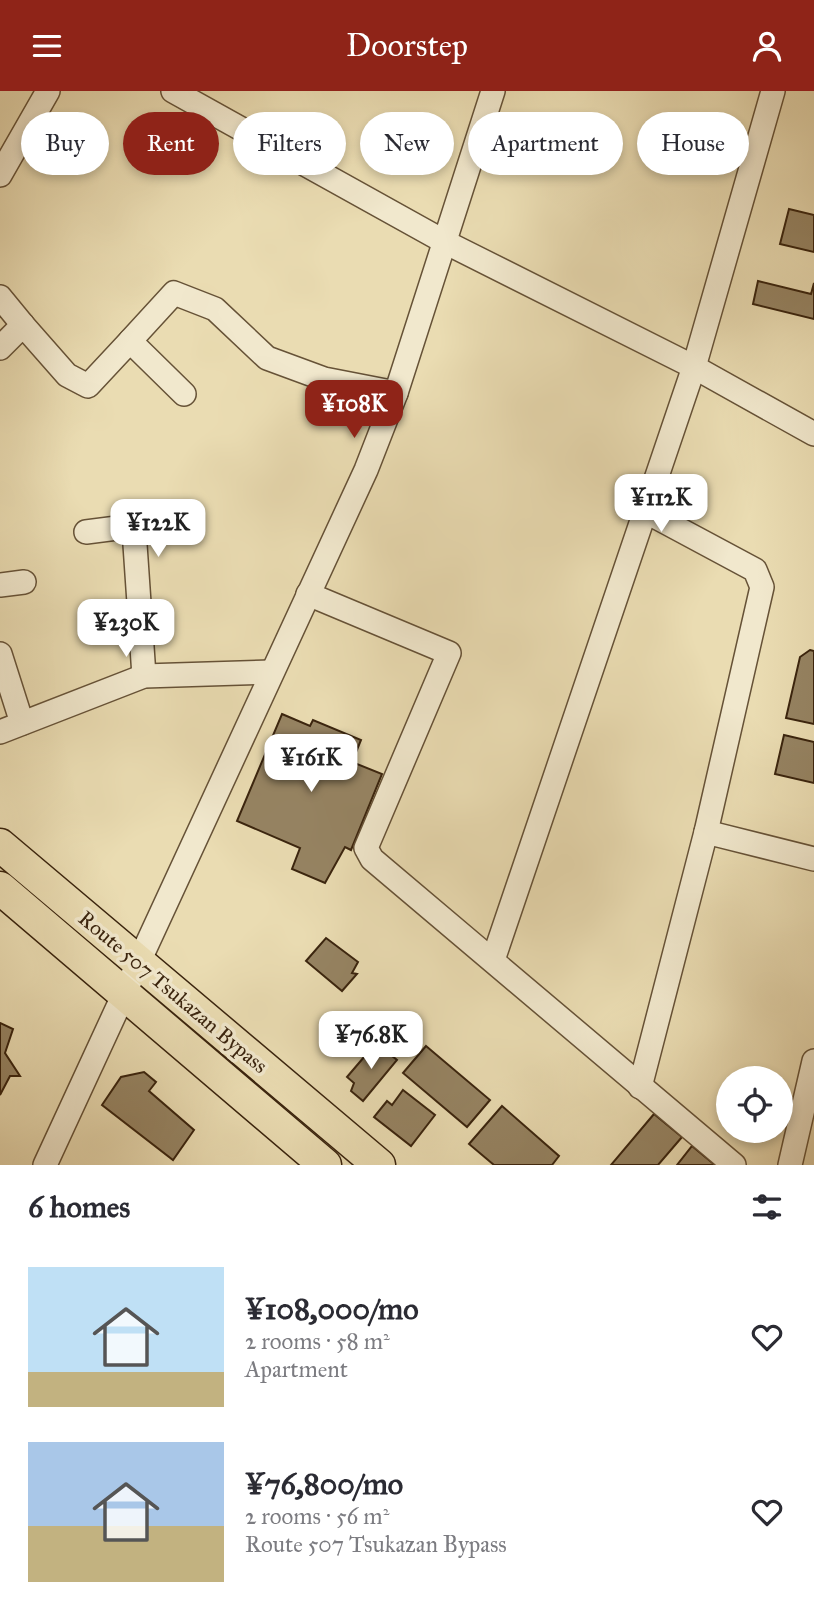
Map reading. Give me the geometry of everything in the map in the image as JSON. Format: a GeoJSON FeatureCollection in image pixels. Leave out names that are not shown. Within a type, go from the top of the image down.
{"type":"FeatureCollection","features":[{"type":"Feature","properties":{"kind":"highway","name":"Route 507 Tsukazan Bypass"},"geometry":{"type":"LineString","coordinates":[[0,845],[379,1165]]}},
{"type":"Feature","properties":{"kind":"highway","name":"Route 507 Tsukazan Bypass"},"geometry":{"type":"LineString","coordinates":[[0,888],[325,1165]]}},
{"type":"Feature","properties":{"kind":"street"},"geometry":{"type":"LineString","coordinates":[[0,175],[48,91]]}},
{"type":"Feature","properties":{"kind":"street"},"geometry":{"type":"LineString","coordinates":[[173,91],[445,242],[694,367],[814,435]]}},
{"type":"Feature","properties":{"kind":"street"},"geometry":{"type":"LineString","coordinates":[[45,1165],[122,993],[366,470],[396,393],[493,91]]}},
{"type":"Feature","properties":{"kind":"street"},"geometry":{"type":"LineString","coordinates":[[493,960],[694,367],[773,91]]}},
{"type":"Feature","properties":{"kind":"street"},"geometry":{"type":"LineString","coordinates":[[0,297],[67,375],[88,386],[174,293],[215,309],[267,358],[324,379],[396,393]]}},
{"type":"Feature","properties":{"kind":"street"},"geometry":{"type":"LineString","coordinates":[[0,348],[23,325]]}},
{"type":"Feature","properties":{"kind":"street"},"geometry":{"type":"LineString","coordinates":[[130,341],[184,394]]}},
{"type":"Feature","properties":{"kind":"street"},"geometry":{"type":"LineString","coordinates":[[640,1087],[706,832],[762,587],[755,571],[645,511]]}},
{"type":"Feature","properties":{"kind":"street"},"geometry":{"type":"LineString","coordinates":[[86,533],[125,527],[134,530],[144,676]]}},
{"type":"Feature","properties":{"kind":"street"},"geometry":{"type":"LineString","coordinates":[[0,585],[24,582]]}},
{"type":"Feature","properties":{"kind":"street"},"geometry":{"type":"LineString","coordinates":[[308,594],[449,653],[366,848],[372,859],[734,1165]]}},
{"type":"Feature","properties":{"kind":"street"},"geometry":{"type":"LineString","coordinates":[[0,654],[22,723]]}},
{"type":"Feature","properties":{"kind":"street"},"geometry":{"type":"LineString","coordinates":[[0,732],[144,676],[271,671]]}},
{"type":"Feature","properties":{"kind":"street"},"geometry":{"type":"LineString","coordinates":[[706,832],[814,859]]}},
{"type":"Feature","properties":{"kind":"street"},"geometry":{"type":"LineString","coordinates":[[790,1165],[814,1061]]}},
{"type":"Feature","properties":{"kind":"building"},"geometry":{"type":"Polygon","coordinates":[[[789,209],[814,215],[814,252],[780,244],[789,209]]]}},
{"type":"Feature","properties":{"kind":"building"},"geometry":{"type":"Polygon","coordinates":[[[758,281],[811,294],[814,283],[814,319],[753,304],[758,281]]]}},
{"type":"Feature","properties":{"kind":"building"},"geometry":{"type":"Polygon","coordinates":[[[810,650],[814,651],[814,724],[786,718],[800,657],[810,650]]]}},
{"type":"Feature","properties":{"kind":"building"},"geometry":{"type":"Polygon","coordinates":[[[282,714],[310,726],[313,720],[361,740],[352,762],[382,774],[351,850],[345,847],[325,883],[292,869],[300,848],[237,821],[282,714]]]}},
{"type":"Feature","properties":{"kind":"building"},"geometry":{"type":"Polygon","coordinates":[[[784,735],[814,742],[814,783],[775,774],[784,735]]]}},
{"type":"Feature","properties":{"kind":"building"},"geometry":{"type":"Polygon","coordinates":[[[326,938],[358,962],[352,973],[357,974],[342,991],[306,961],[326,938]]]}},
{"type":"Feature","properties":{"kind":"building"},"geometry":{"type":"Polygon","coordinates":[[[0,1023],[13,1029],[5,1053],[20,1076],[10,1076],[0,1095],[0,1023]]]}},
{"type":"Feature","properties":{"kind":"building"},"geometry":{"type":"Polygon","coordinates":[[[376,1043],[397,1060],[363,1101],[351,1091],[354,1083],[347,1077],[376,1043]]]}},
{"type":"Feature","properties":{"kind":"building"},"geometry":{"type":"Polygon","coordinates":[[[426,1046],[490,1100],[467,1127],[403,1073],[426,1046]]]}},
{"type":"Feature","properties":{"kind":"building"},"geometry":{"type":"Polygon","coordinates":[[[144,1072],[156,1082],[149,1091],[194,1130],[173,1160],[102,1105],[121,1077],[144,1072]]]}},
{"type":"Feature","properties":{"kind":"building"},"geometry":{"type":"Polygon","coordinates":[[[403,1090],[435,1115],[411,1146],[374,1117],[387,1101],[392,1105],[403,1090]]]}},
{"type":"Feature","properties":{"kind":"building"},"geometry":{"type":"Polygon","coordinates":[[[502,1106],[559,1156],[552,1165],[494,1165],[469,1144],[502,1106]]]}},
{"type":"Feature","properties":{"kind":"building"},"geometry":{"type":"Polygon","coordinates":[[[654,1114],[682,1137],[658,1165],[611,1165],[654,1114]]]}},
{"type":"Feature","properties":{"kind":"building"},"geometry":{"type":"Polygon","coordinates":[[[692,1146],[715,1165],[677,1165],[692,1146]]]}}]}
